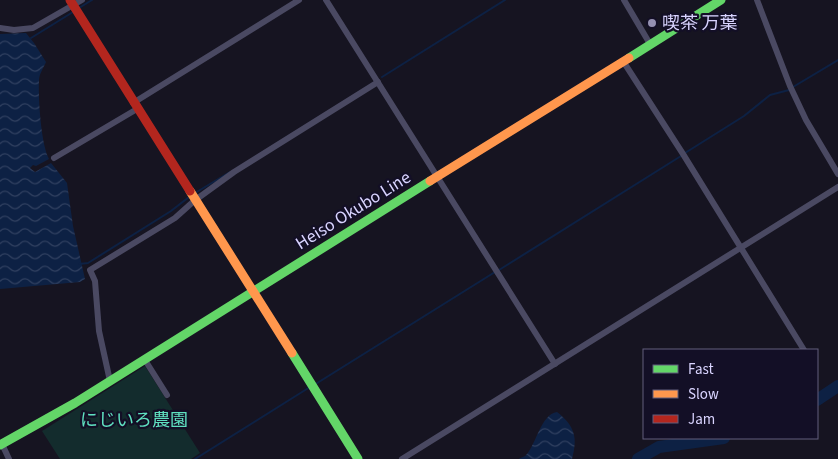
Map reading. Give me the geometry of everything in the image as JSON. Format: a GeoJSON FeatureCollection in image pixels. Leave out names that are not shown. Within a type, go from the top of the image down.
{"type":"FeatureCollection","features":[{"type":"Feature","properties":{"kind":"main road","name":"Heiso Okubo Line"},"geometry":{"type":"LineString","coordinates":[[1,444],[110,382],[721,0]]}},
{"type":"Feature","properties":{"kind":"main road"},"geometry":{"type":"LineString","coordinates":[[71,3],[358,459]]}},
{"type":"Feature","properties":{"kind":"street"},"geometry":{"type":"LineString","coordinates":[[0,28],[14,30],[33,28],[71,3],[82,0]]}},
{"type":"Feature","properties":{"kind":"street"},"geometry":{"type":"LineString","coordinates":[[54,158],[299,0]]}},
{"type":"Feature","properties":{"kind":"street"},"geometry":{"type":"LineString","coordinates":[[326,0],[555,364]]}},
{"type":"Feature","properties":{"kind":"street"},"geometry":{"type":"LineString","coordinates":[[624,0],[650,44]]}},
{"type":"Feature","properties":{"kind":"street"},"geometry":{"type":"LineString","coordinates":[[757,0],[790,86],[838,174]]}},
{"type":"Feature","properties":{"kind":"street"},"geometry":{"type":"LineString","coordinates":[[623,61],[803,349]]}},
{"type":"Feature","properties":{"kind":"street"},"geometry":{"type":"LineString","coordinates":[[110,382],[99,331],[95,281],[90,270],[175,218],[194,200],[234,172],[378,82]]}},
{"type":"Feature","properties":{"kind":"street"},"geometry":{"type":"LineString","coordinates":[[402,459],[838,187]]}},
{"type":"Feature","properties":{"kind":"street"},"geometry":{"type":"LineString","coordinates":[[145,360],[167,395]]}},
{"type":"Feature","properties":{"kind":"street"},"geometry":{"type":"LineString","coordinates":[[1,444],[9,459]]}},
{"type":"Feature","properties":{"kind":"green space","name":"にじいろ農園"},"geometry":{"type":"Polygon","coordinates":[[[145,366],[200,453],[191,459],[60,459],[42,431],[145,366]]]}},
{"type":"Feature","properties":{"kind":"water"},"geometry":{"type":"Polygon","coordinates":[[[26,33],[46,62],[39,78],[39,98],[42,133],[49,159],[30,168],[35,172],[51,163],[67,183],[73,226],[85,279],[80,282],[0,289],[0,34],[26,33]]]}},
{"type":"Feature","properties":{"kind":"water"},"geometry":{"type":"Polygon","coordinates":[[[557,412],[568,422],[574,433],[575,445],[572,459],[519,459],[530,450],[547,418],[557,412]]]}},
{"type":"Feature","properties":{"kind":"waterway"},"geometry":{"type":"LineString","coordinates":[[79,8],[92,0]]}},
{"type":"Feature","properties":{"kind":"waterway"},"geometry":{"type":"LineString","coordinates":[[382,77],[505,0]]}},
{"type":"Feature","properties":{"kind":"waterway"},"geometry":{"type":"LineString","coordinates":[[31,38],[73,12]]}},
{"type":"Feature","properties":{"kind":"waterway"},"geometry":{"type":"LineString","coordinates":[[793,87],[838,60]]}},
{"type":"Feature","properties":{"kind":"waterway"},"geometry":{"type":"LineString","coordinates":[[685,153],[744,116],[770,95],[789,90]]}},
{"type":"Feature","properties":{"kind":"waterway"},"geometry":{"type":"LineString","coordinates":[[499,270],[681,156]]}},
{"type":"Feature","properties":{"kind":"waterway"},"geometry":{"type":"LineString","coordinates":[[195,193],[230,172]]}},
{"type":"Feature","properties":{"kind":"waterway"},"geometry":{"type":"LineString","coordinates":[[79,264],[88,263],[171,211],[189,197]]}},
{"type":"Feature","properties":{"kind":"waterway"},"geometry":{"type":"LineString","coordinates":[[314,385],[495,272]]}},
{"type":"Feature","properties":{"kind":"waterway"},"geometry":{"type":"LineString","coordinates":[[818,399],[838,386]]}},
{"type":"Feature","properties":{"kind":"waterway"},"geometry":{"type":"LineString","coordinates":[[195,459],[310,387]]}},
{"type":"Feature","properties":{"kind":"waterway"},"geometry":{"type":"LineString","coordinates":[[638,459],[659,447],[717,439]]}},
{"type":"Feature","properties":{"kind":"traffic: fast"},"geometry":{"type":"LineString","coordinates":[[629,58],[721,0]]}},
{"type":"Feature","properties":{"kind":"traffic: fast"},"geometry":{"type":"LineString","coordinates":[[0,445],[75,403],[430,181]]}},
{"type":"Feature","properties":{"kind":"traffic: fast"},"geometry":{"type":"LineString","coordinates":[[292,353],[358,459]]}},
{"type":"Feature","properties":{"kind":"traffic: slow"},"geometry":{"type":"LineString","coordinates":[[430,181],[629,58]]}},
{"type":"Feature","properties":{"kind":"traffic: slow"},"geometry":{"type":"LineString","coordinates":[[190,191],[292,353]]}},
{"type":"Feature","properties":{"kind":"traffic: jam"},"geometry":{"type":"LineString","coordinates":[[70,0],[190,191]]}},
{"type":"Feature","properties":{"kind":"place","name":"喫茶 万葉"},"geometry":{"type":"Point","coordinates":[652,23]}}]}
